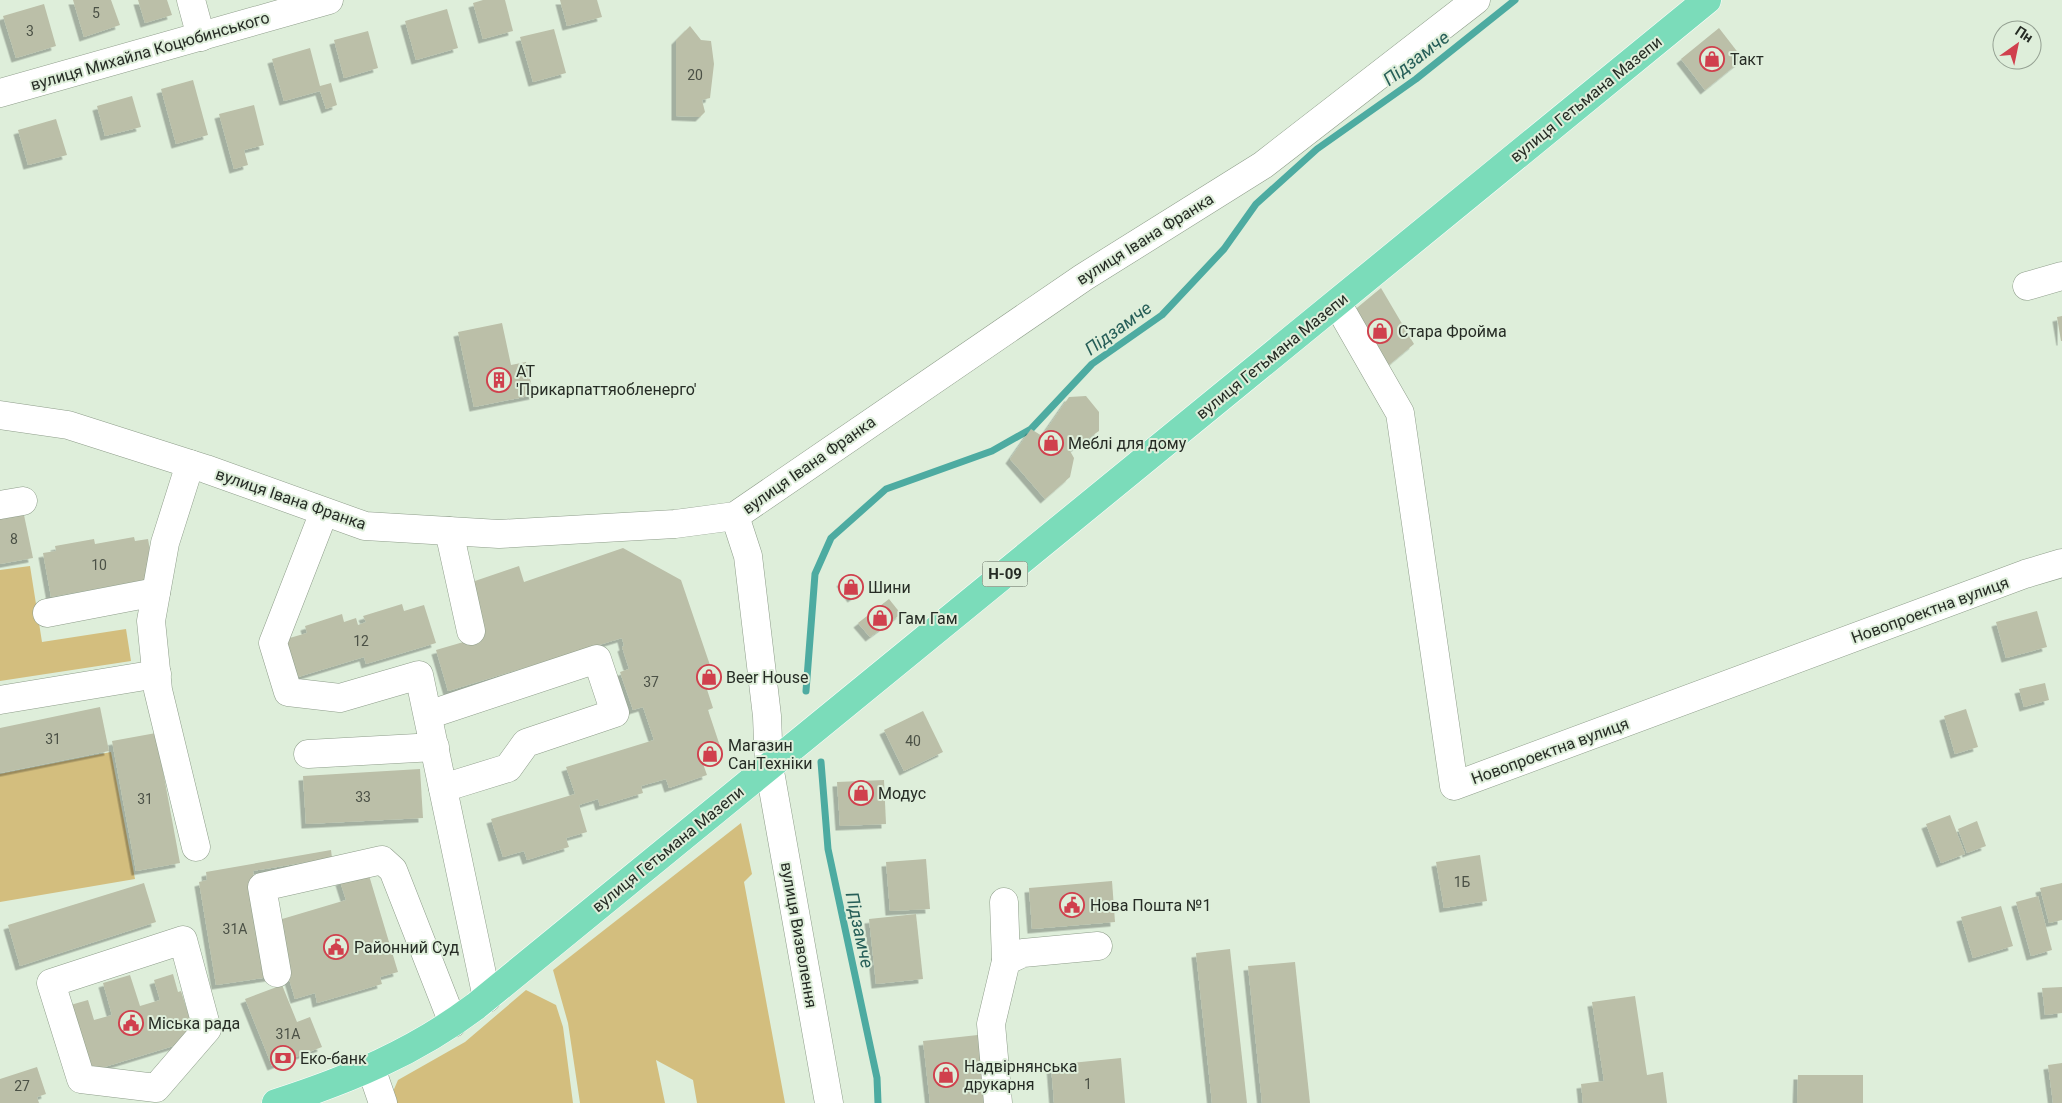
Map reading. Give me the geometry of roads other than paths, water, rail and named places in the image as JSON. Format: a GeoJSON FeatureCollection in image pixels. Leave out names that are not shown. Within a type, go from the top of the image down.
{"type":"FeatureCollection","features":[{"type":"Feature","properties":{"kind":"main road","name":"вулиця Гетьмана Мазепи"},"geometry":{"type":"LineString","coordinates":[[276,1103],[328,1086],[372,1068],[423,1043],[487,998],[1707,0]]}},
{"type":"Feature","properties":{"kind":"street"},"geometry":{"type":"LineString","coordinates":[[191,0],[201,36]]}},
{"type":"Feature","properties":{"kind":"street","name":"вулиця Михайла Коцюбинського"},"geometry":{"type":"LineString","coordinates":[[0,93],[329,0]]}},
{"type":"Feature","properties":{"kind":"street","name":"вулиця Івана Франка"},"geometry":{"type":"LineString","coordinates":[[0,415],[68,425],[190,464],[365,526],[509,533],[675,524],[735,516],[1084,277],[1263,165],[1476,0]]}},
{"type":"Feature","properties":{"kind":"street"},"geometry":{"type":"LineString","coordinates":[[2026,286],[2062,276]]}},
{"type":"Feature","properties":{"kind":"street","name":"Новопроектна вулиця"},"geometry":{"type":"LineString","coordinates":[[1337,303],[1400,413],[1454,786],[2025,574],[2062,563]]}},
{"type":"Feature","properties":{"kind":"street"},"geometry":{"type":"LineString","coordinates":[[190,464],[165,543],[152,621],[158,690],[196,847]]}},
{"type":"Feature","properties":{"kind":"street"},"geometry":{"type":"LineString","coordinates":[[324,512],[273,644],[288,692],[340,698],[419,675],[487,998]]}},
{"type":"Feature","properties":{"kind":"street","name":"вулиця Визволення"},"geometry":{"type":"LineString","coordinates":[[735,516],[748,556],[767,716],[769,766],[829,1103]]}},
{"type":"Feature","properties":{"kind":"street"},"geometry":{"type":"LineString","coordinates":[[449,531],[471,631]]}},
{"type":"Feature","properties":{"kind":"street"},"geometry":{"type":"LineString","coordinates":[[48,613],[156,592]]}},
{"type":"Feature","properties":{"kind":"street"},"geometry":{"type":"LineString","coordinates":[[428,715],[597,659],[615,713],[526,744],[508,768],[443,788]]}},
{"type":"Feature","properties":{"kind":"street"},"geometry":{"type":"LineString","coordinates":[[0,700],[157,674]]}},
{"type":"Feature","properties":{"kind":"street"},"geometry":{"type":"LineString","coordinates":[[308,754],[435,747]]}},
{"type":"Feature","properties":{"kind":"street"},"geometry":{"type":"LineString","coordinates":[[277,973],[262,887],[382,860],[393,870],[453,1023]]}},
{"type":"Feature","properties":{"kind":"street"},"geometry":{"type":"LineString","coordinates":[[998,1103],[991,1024],[1006,961],[1004,902]]}},
{"type":"Feature","properties":{"kind":"street"},"geometry":{"type":"LineString","coordinates":[[183,940],[207,1029],[158,1096],[81,1079],[51,983],[183,940]]}},
{"type":"Feature","properties":{"kind":"street"},"geometry":{"type":"LineString","coordinates":[[1006,961],[1023,953],[1098,946]]}},
{"type":"Feature","properties":{"kind":"street"},"geometry":{"type":"LineString","coordinates":[[372,1068],[383,1103]]}},
{"type":"Feature","properties":{"kind":"waterway","name":"Підзамче"},"geometry":{"type":"LineString","coordinates":[[806,691],[815,574],[831,538],[886,489],[992,451],[1031,429],[1092,364],[1162,315],[1224,249],[1256,204],[1317,149],[1416,79],[1515,0]]}},
{"type":"Feature","properties":{"kind":"waterway","name":"Підзамче"},"geometry":{"type":"LineString","coordinates":[[821,762],[828,849],[877,1078],[878,1103]]}},
{"type":"Feature","properties":{"kind":"place","name":"Такт"},"geometry":{"type":"Point","coordinates":[1712,59]}},
{"type":"Feature","properties":{"kind":"place","name":"Стара Фройма"},"geometry":{"type":"Point","coordinates":[1380,331]}},
{"type":"Feature","properties":{"kind":"place","name":"АТ 'Прикарпаттяобленерго'"},"geometry":{"type":"Point","coordinates":[499,380]}},
{"type":"Feature","properties":{"kind":"place","name":"Меблі для дому"},"geometry":{"type":"Point","coordinates":[1051,443]}},
{"type":"Feature","properties":{"kind":"place","name":"Шини"},"geometry":{"type":"Point","coordinates":[851,587]}},
{"type":"Feature","properties":{"kind":"place","name":"Гам Гам"},"geometry":{"type":"Point","coordinates":[880,618]}},
{"type":"Feature","properties":{"kind":"place","name":"Beer House"},"geometry":{"type":"Point","coordinates":[709,677]}},
{"type":"Feature","properties":{"kind":"place","name":"Магазин СанТехніки"},"geometry":{"type":"Point","coordinates":[710,754]}},
{"type":"Feature","properties":{"kind":"place","name":"Модус"},"geometry":{"type":"Point","coordinates":[861,793]}},
{"type":"Feature","properties":{"kind":"place","name":"Нова Пошта №1"},"geometry":{"type":"Point","coordinates":[1072,905]}},
{"type":"Feature","properties":{"kind":"place","name":"Районний Суд"},"geometry":{"type":"Point","coordinates":[336,947]}},
{"type":"Feature","properties":{"kind":"place","name":"Міська рада"},"geometry":{"type":"Point","coordinates":[131,1023]}},
{"type":"Feature","properties":{"kind":"place","name":"Еко-банк"},"geometry":{"type":"Point","coordinates":[283,1058]}},
{"type":"Feature","properties":{"kind":"place","name":"Надвірнянська друкарня"},"geometry":{"type":"Point","coordinates":[946,1075]}}]}
